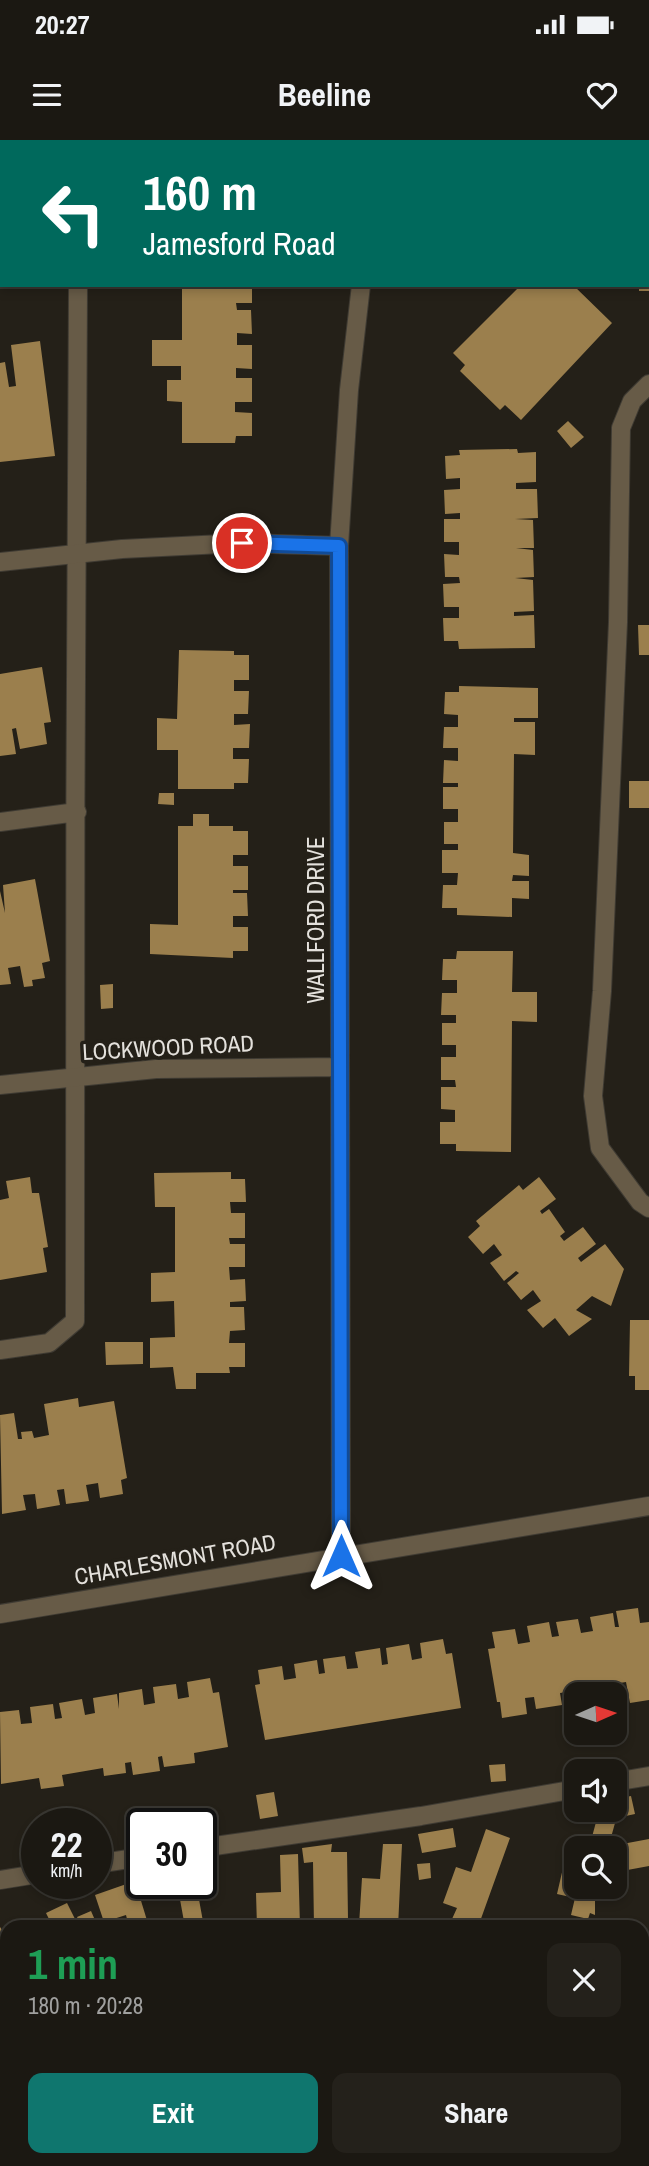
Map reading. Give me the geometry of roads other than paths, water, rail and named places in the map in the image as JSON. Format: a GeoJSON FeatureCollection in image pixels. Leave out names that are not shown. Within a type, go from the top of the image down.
{"type":"FeatureCollection","features":[{"type":"Feature","properties":{"kind":"street"},"geometry":{"type":"LineString","coordinates":[[0,1350],[49,1343],[75,1321],[73,1076],[77,812],[78,287]]}},
{"type":"Feature","properties":{"kind":"street","name":"WALLFORD DRIVE"},"geometry":{"type":"LineString","coordinates":[[341,1556],[339,546],[349,390],[361,287]]}},
{"type":"Feature","properties":{"kind":"street"},"geometry":{"type":"LineString","coordinates":[[649,384],[632,401],[621,428],[617,650],[602,991],[593,1096],[600,1148],[640,1202],[649,1208]]}},
{"type":"Feature","properties":{"kind":"street"},"geometry":{"type":"LineString","coordinates":[[0,562],[122,549],[242,543],[339,546]]}},
{"type":"Feature","properties":{"kind":"street"},"geometry":{"type":"LineString","coordinates":[[0,822],[77,812]]}},
{"type":"Feature","properties":{"kind":"street","name":"LOCKWOOD ROAD"},"geometry":{"type":"LineString","coordinates":[[0,1085],[156,1069],[339,1067]]}},
{"type":"Feature","properties":{"kind":"street","name":"CHARLESMONT ROAD"},"geometry":{"type":"LineString","coordinates":[[0,1614],[649,1506]]}},
{"type":"Feature","properties":{"kind":"street"},"geometry":{"type":"LineString","coordinates":[[627,1780],[649,1776]]}},
{"type":"Feature","properties":{"kind":"street"},"geometry":{"type":"LineString","coordinates":[[217,1846],[421,1816],[564,1791]]}},
{"type":"Feature","properties":{"kind":"street"},"geometry":{"type":"LineString","coordinates":[[0,1880],[21,1877]]}}]}
